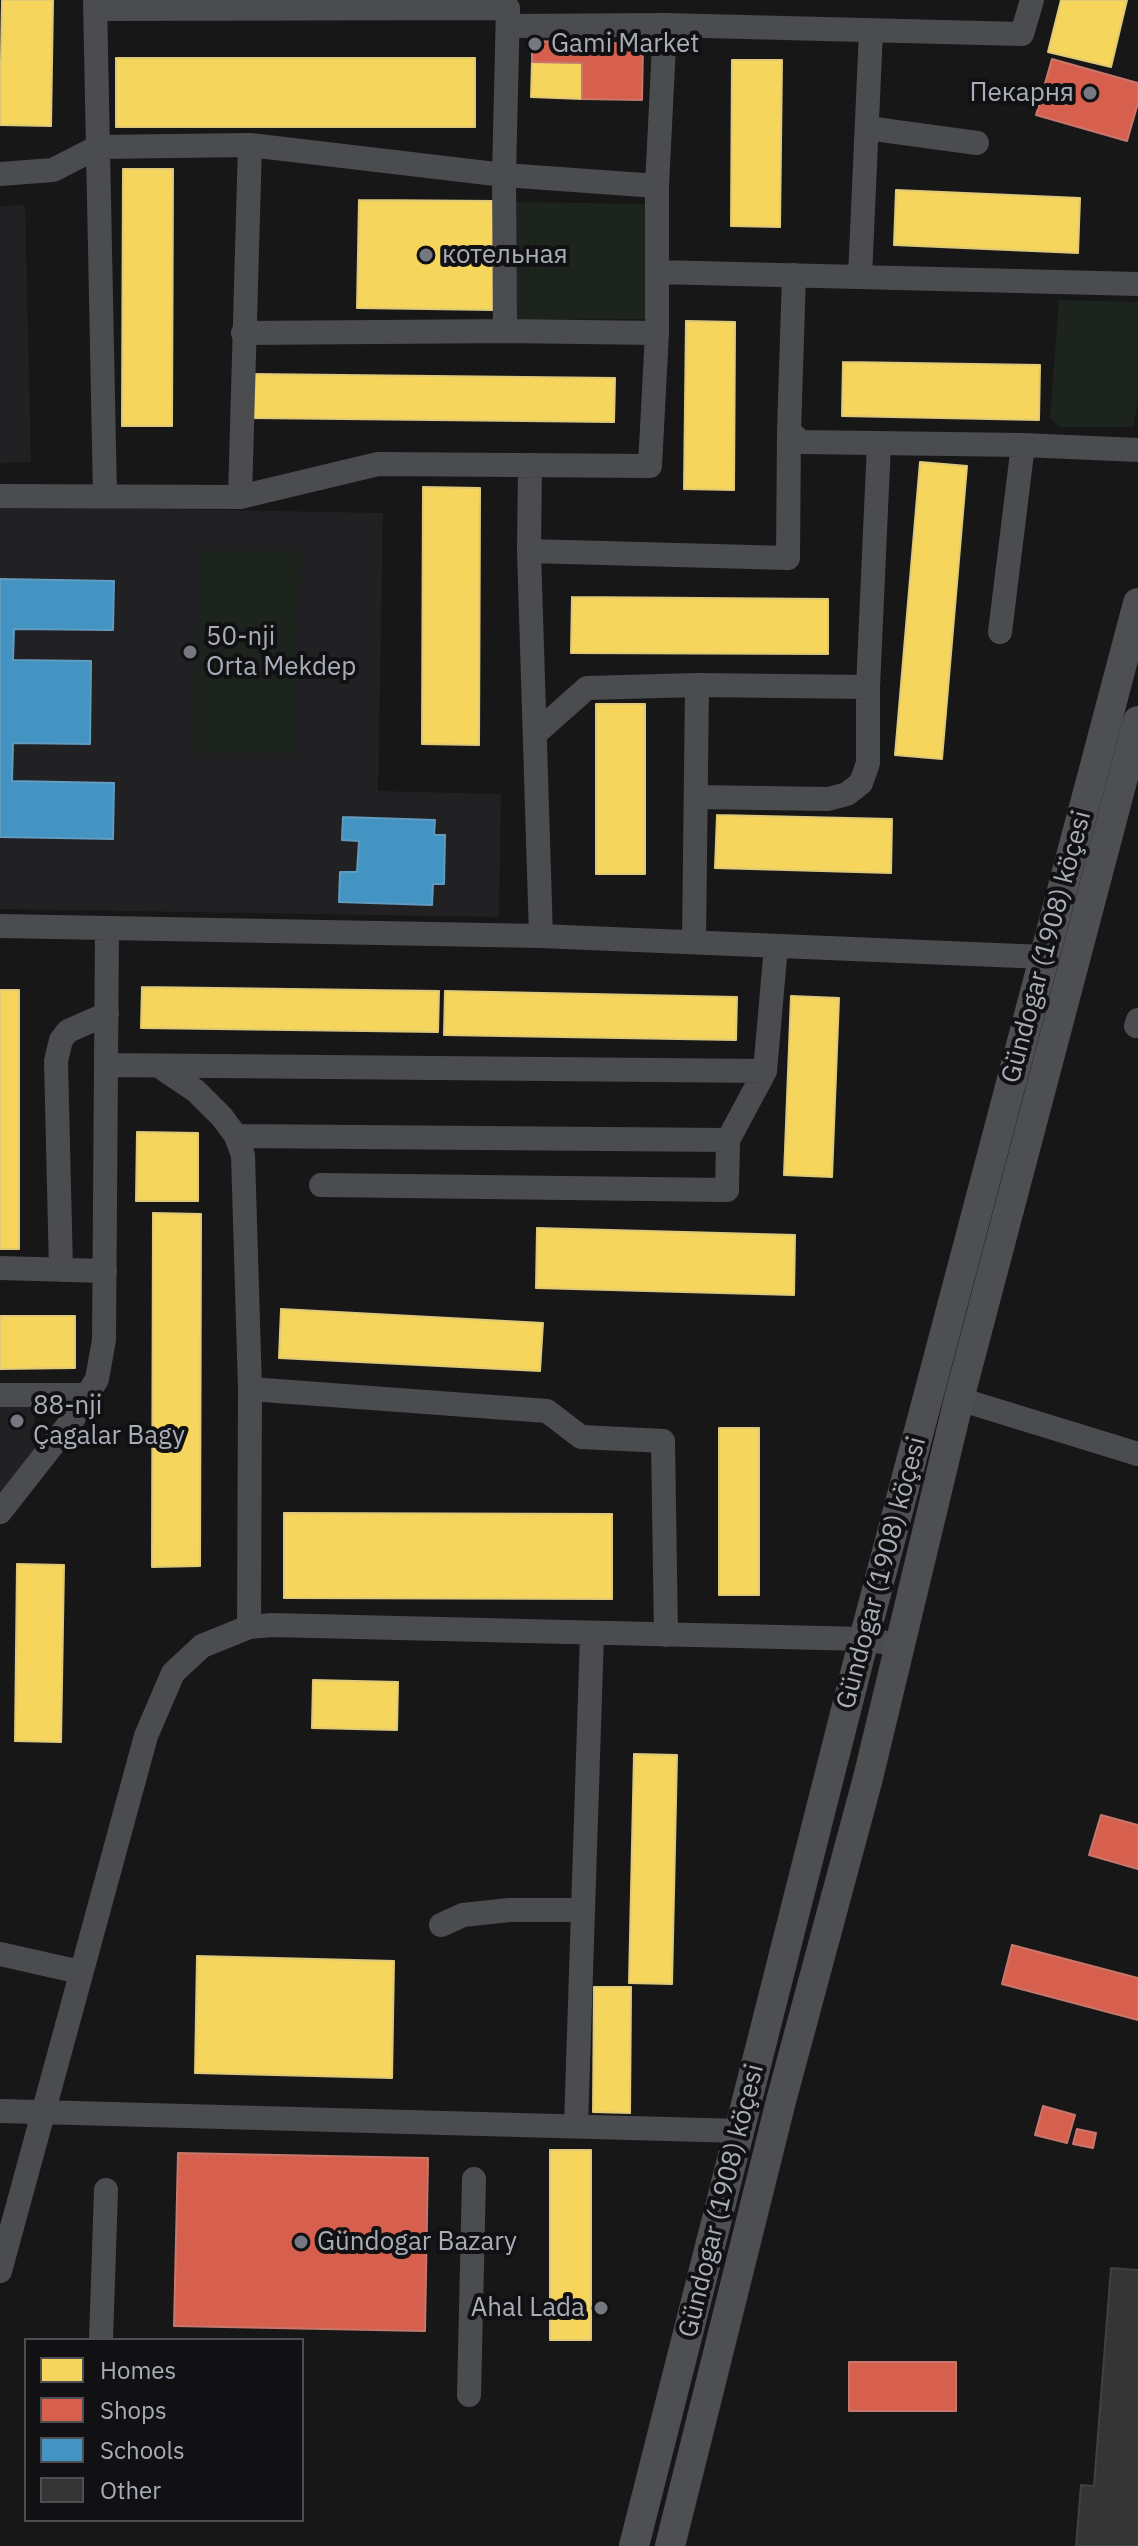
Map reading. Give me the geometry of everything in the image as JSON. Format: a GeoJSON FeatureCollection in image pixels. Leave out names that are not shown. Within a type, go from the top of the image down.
{"type":"FeatureCollection","features":[{"type":"Feature","properties":{"kind":"main road","name":"Gündogar (1908) köçesi"},"geometry":{"type":"LineString","coordinates":[[634,2546],[864,1639],[1138,603]]}},
{"type":"Feature","properties":{"kind":"main road","name":"Gündogar (1908) köçesi"},"geometry":{"type":"LineString","coordinates":[[670,2546],[959,1399],[1138,721]]}},
{"type":"Feature","properties":{"kind":"main road"},"geometry":{"type":"LineString","coordinates":[[1044,957],[1074,963]]}},
{"type":"Feature","properties":{"kind":"street"},"geometry":{"type":"LineString","coordinates":[[508,26],[665,25],[1022,34],[1032,0]]}},
{"type":"Feature","properties":{"kind":"street"},"geometry":{"type":"LineString","coordinates":[[105,496],[95,4],[458,4],[508,8],[504,175],[505,331],[657,333]]}},
{"type":"Feature","properties":{"kind":"street"},"geometry":{"type":"LineString","coordinates":[[0,496],[240,497],[378,464],[650,466],[657,333],[657,186],[665,25]]}},
{"type":"Feature","properties":{"kind":"street"},"geometry":{"type":"LineString","coordinates":[[860,277],[871,31]]}},
{"type":"Feature","properties":{"kind":"street"},"geometry":{"type":"LineString","coordinates":[[867,128],[977,143]]}},
{"type":"Feature","properties":{"kind":"street"},"geometry":{"type":"LineString","coordinates":[[240,497],[250,145]]}},
{"type":"Feature","properties":{"kind":"street"},"geometry":{"type":"LineString","coordinates":[[0,174],[53,170],[98,147],[250,145],[504,175],[657,186]]}},
{"type":"Feature","properties":{"kind":"street"},"geometry":{"type":"LineString","coordinates":[[658,272],[1138,284]]}},
{"type":"Feature","properties":{"kind":"street"},"geometry":{"type":"LineString","coordinates":[[529,551],[788,558],[794,275]]}},
{"type":"Feature","properties":{"kind":"street"},"geometry":{"type":"LineString","coordinates":[[243,333],[512,331]]}},
{"type":"Feature","properties":{"kind":"street"},"geometry":{"type":"LineString","coordinates":[[789,431],[801,442],[1138,450]]}},
{"type":"Feature","properties":{"kind":"street"},"geometry":{"type":"LineString","coordinates":[[696,797],[828,799],[847,794],[861,783],[868,763],[868,687],[879,443]]}},
{"type":"Feature","properties":{"kind":"street"},"geometry":{"type":"LineString","coordinates":[[1000,632],[1023,445]]}},
{"type":"Feature","properties":{"kind":"street"},"geometry":{"type":"LineString","coordinates":[[530,465],[529,551],[541,936]]}},
{"type":"Feature","properties":{"kind":"street"},"geometry":{"type":"LineString","coordinates":[[535,734],[587,688],[697,685],[868,687]]}},
{"type":"Feature","properties":{"kind":"street"},"geometry":{"type":"LineString","coordinates":[[694,942],[697,685]]}},
{"type":"Feature","properties":{"kind":"street"},"geometry":{"type":"LineString","coordinates":[[0,926],[541,936],[1044,957]]}},
{"type":"Feature","properties":{"kind":"street"},"geometry":{"type":"LineString","coordinates":[[0,1512],[73,1419],[97,1379],[104,1340],[107,928]]}},
{"type":"Feature","properties":{"kind":"street"},"geometry":{"type":"LineString","coordinates":[[321,1185],[727,1190],[728,1140],[765,1071],[776,946]]}},
{"type":"Feature","properties":{"kind":"street"},"geometry":{"type":"LineString","coordinates":[[61,1270],[56,1061],[61,1040],[68,1031],[107,1014]]}},
{"type":"Feature","properties":{"kind":"street"},"geometry":{"type":"LineString","coordinates":[[106,1065],[765,1071]]}},
{"type":"Feature","properties":{"kind":"street"},"geometry":{"type":"LineString","coordinates":[[159,1066],[196,1091],[236,1136],[243,1155],[250,1389],[249,1627]]}},
{"type":"Feature","properties":{"kind":"street"},"geometry":{"type":"LineString","coordinates":[[236,1136],[728,1140]]}},
{"type":"Feature","properties":{"kind":"street"},"geometry":{"type":"LineString","coordinates":[[0,1268],[105,1271]]}},
{"type":"Feature","properties":{"kind":"street"},"geometry":{"type":"LineString","coordinates":[[250,1389],[547,1411],[581,1437],[663,1441],[666,1635]]}},
{"type":"Feature","properties":{"kind":"street"},"geometry":{"type":"LineString","coordinates":[[0,1395],[87,1395]]}},
{"type":"Feature","properties":{"kind":"street"},"geometry":{"type":"LineString","coordinates":[[959,1399],[1138,1454]]}},
{"type":"Feature","properties":{"kind":"street"},"geometry":{"type":"LineString","coordinates":[[0,2271],[146,1736],[173,1673],[202,1646],[249,1627],[864,1639],[899,1645]]}},
{"type":"Feature","properties":{"kind":"street"},"geometry":{"type":"LineString","coordinates":[[576,2126],[592,1634]]}},
{"type":"Feature","properties":{"kind":"street"},"geometry":{"type":"LineString","coordinates":[[441,1925],[463,1915],[509,1910],[583,1910]]}},
{"type":"Feature","properties":{"kind":"street"},"geometry":{"type":"LineString","coordinates":[[0,1954],[80,1972]]}},
{"type":"Feature","properties":{"kind":"street"},"geometry":{"type":"LineString","coordinates":[[0,2111],[741,2131]]}},
{"type":"Feature","properties":{"kind":"street"},"geometry":{"type":"LineString","coordinates":[[469,2395],[474,2179]]}},
{"type":"Feature","properties":{"kind":"street"},"geometry":{"type":"LineString","coordinates":[[101,2338],[106,2190]]}},
{"type":"Feature","properties":{"kind":"shaded area"},"geometry":{"type":"Polygon","coordinates":[[[516,202],[650,204],[645,319],[514,320],[516,202]]]}},
{"type":"Feature","properties":{"kind":"shaded area"},"geometry":{"type":"Polygon","coordinates":[[[25,205],[31,462],[0,463],[0,206],[25,205]]]}},
{"type":"Feature","properties":{"kind":"shaded area"},"geometry":{"type":"Polygon","coordinates":[[[1059,300],[1138,302],[1138,401],[1133,427],[1059,427],[1050,418],[1059,300]]]}},
{"type":"Feature","properties":{"kind":"shaded area","name":"50-nji Orta Mekdep"},"geometry":{"type":"Polygon","coordinates":[[[0,506],[383,513],[378,791],[501,794],[499,917],[0,909],[0,506]]]}},
{"type":"Feature","properties":{"kind":"shaded area"},"geometry":{"type":"Polygon","coordinates":[[[198,550],[299,552],[297,754],[195,752],[198,550]]]}},
{"type":"Feature","properties":{"kind":"shaded area","name":"88-nji Çagalar Bagy"},"geometry":{"type":"Polygon","coordinates":[[[0,1392],[35,1392],[34,1449],[0,1492],[0,1392]]]}},
{"type":"Feature","properties":{"kind":"building: Homes"},"geometry":{"type":"Polygon","coordinates":[[[2,0],[53,0],[51,126],[0,125],[2,0]]]}},
{"type":"Feature","properties":{"kind":"building: Homes"},"geometry":{"type":"Polygon","coordinates":[[[1061,0],[1127,0],[1111,67],[1048,52],[1061,0]]]}},
{"type":"Feature","properties":{"kind":"building: Homes"},"geometry":{"type":"Polygon","coordinates":[[[116,58],[475,58],[475,127],[116,127],[116,58]]]}},
{"type":"Feature","properties":{"kind":"building: Homes"},"geometry":{"type":"Polygon","coordinates":[[[732,60],[782,60],[780,227],[731,226],[732,60]]]}},
{"type":"Feature","properties":{"kind":"building: Homes"},"geometry":{"type":"Polygon","coordinates":[[[532,62],[582,63],[582,99],[531,97],[532,62]]]}},
{"type":"Feature","properties":{"kind":"building: Homes"},"geometry":{"type":"Polygon","coordinates":[[[123,169],[173,169],[172,426],[122,426],[123,169]]]}},
{"type":"Feature","properties":{"kind":"building: Homes"},"geometry":{"type":"Polygon","coordinates":[[[896,190],[1080,198],[1078,253],[894,245],[896,190]]]}},
{"type":"Feature","properties":{"kind":"building: Homes","name":"котельная"},"geometry":{"type":"Polygon","coordinates":[[[359,200],[494,201],[493,310],[357,308],[359,200]]]}},
{"type":"Feature","properties":{"kind":"building: Homes"},"geometry":{"type":"Polygon","coordinates":[[[686,321],[735,322],[734,490],[684,489],[686,321]]]}},
{"type":"Feature","properties":{"kind":"building: Homes"},"geometry":{"type":"Polygon","coordinates":[[[843,362],[1040,365],[1039,420],[842,416],[843,362]]]}},
{"type":"Feature","properties":{"kind":"building: Homes"},"geometry":{"type":"Polygon","coordinates":[[[252,374],[615,378],[614,422],[252,418],[252,374]]]}},
{"type":"Feature","properties":{"kind":"building: Homes"},"geometry":{"type":"Polygon","coordinates":[[[920,462],[967,466],[942,759],[895,755],[920,462]]]}},
{"type":"Feature","properties":{"kind":"building: Homes"},"geometry":{"type":"Polygon","coordinates":[[[423,487],[480,488],[479,745],[422,744],[423,487]]]}},
{"type":"Feature","properties":{"kind":"building: Homes"},"geometry":{"type":"Polygon","coordinates":[[[572,597],[828,599],[828,654],[571,653],[572,597]]]}},
{"type":"Feature","properties":{"kind":"building: Homes"},"geometry":{"type":"Polygon","coordinates":[[[596,704],[645,704],[645,874],[596,874],[596,704]]]}},
{"type":"Feature","properties":{"kind":"building: Homes"},"geometry":{"type":"Polygon","coordinates":[[[717,815],[892,819],[891,873],[715,868],[717,815]]]}},
{"type":"Feature","properties":{"kind":"building: Homes"},"geometry":{"type":"Polygon","coordinates":[[[142,987],[439,991],[438,1032],[141,1028],[142,987]]]}},
{"type":"Feature","properties":{"kind":"building: Homes"},"geometry":{"type":"Polygon","coordinates":[[[0,990],[19,990],[19,1249],[0,1249],[0,990]]]}},
{"type":"Feature","properties":{"kind":"building: Homes"},"geometry":{"type":"Polygon","coordinates":[[[445,991],[737,997],[736,1040],[444,1035],[445,991]]]}},
{"type":"Feature","properties":{"kind":"building: Homes"},"geometry":{"type":"Polygon","coordinates":[[[791,996],[839,998],[832,1177],[784,1175],[791,996]]]}},
{"type":"Feature","properties":{"kind":"building: Homes"},"geometry":{"type":"Polygon","coordinates":[[[137,1132],[198,1133],[198,1201],[136,1201],[137,1132]]]}},
{"type":"Feature","properties":{"kind":"building: Homes"},"geometry":{"type":"Polygon","coordinates":[[[153,1213],[201,1214],[200,1566],[152,1567],[153,1213]]]}},
{"type":"Feature","properties":{"kind":"building: Homes"},"geometry":{"type":"Polygon","coordinates":[[[537,1228],[795,1235],[794,1295],[536,1288],[537,1228]]]}},
{"type":"Feature","properties":{"kind":"building: Homes"},"geometry":{"type":"Polygon","coordinates":[[[281,1309],[543,1323],[540,1371],[279,1358],[281,1309]]]}},
{"type":"Feature","properties":{"kind":"building: Homes"},"geometry":{"type":"Polygon","coordinates":[[[0,1316],[75,1316],[75,1368],[0,1369],[0,1316]]]}},
{"type":"Feature","properties":{"kind":"building: Homes"},"geometry":{"type":"Polygon","coordinates":[[[719,1428],[759,1428],[759,1595],[719,1595],[719,1428]]]}},
{"type":"Feature","properties":{"kind":"building: Homes"},"geometry":{"type":"Polygon","coordinates":[[[284,1513],[612,1514],[612,1599],[284,1598],[284,1513]]]}},
{"type":"Feature","properties":{"kind":"building: Homes"},"geometry":{"type":"Polygon","coordinates":[[[17,1564],[64,1565],[61,1742],[15,1741],[17,1564]]]}},
{"type":"Feature","properties":{"kind":"building: Homes"},"geometry":{"type":"Polygon","coordinates":[[[313,1680],[398,1682],[397,1730],[312,1728],[313,1680]]]}},
{"type":"Feature","properties":{"kind":"building: Homes"},"geometry":{"type":"Polygon","coordinates":[[[634,1754],[677,1755],[672,1984],[629,1983],[634,1754]]]}},
{"type":"Feature","properties":{"kind":"building: Homes"},"geometry":{"type":"Polygon","coordinates":[[[197,1956],[394,1961],[392,2078],[195,2073],[197,1956]]]}},
{"type":"Feature","properties":{"kind":"building: Homes"},"geometry":{"type":"Polygon","coordinates":[[[594,1987],[631,1987],[630,2113],[593,2112],[594,1987]]]}},
{"type":"Feature","properties":{"kind":"building: Homes"},"geometry":{"type":"Polygon","coordinates":[[[550,2150],[591,2150],[591,2340],[550,2340],[550,2150]]]}},
{"type":"Feature","properties":{"kind":"building: Shops"},"geometry":{"type":"Polygon","coordinates":[[[532,41],[643,44],[642,100],[582,99],[582,63],[532,62],[532,41]]]}},
{"type":"Feature","properties":{"kind":"building: Shops","name":"Пекарня"},"geometry":{"type":"Polygon","coordinates":[[[1052,59],[1138,83],[1138,103],[1127,141],[1036,115],[1052,59]]]}},
{"type":"Feature","properties":{"kind":"building: Shops"},"geometry":{"type":"Polygon","coordinates":[[[1101,1815],[1138,1825],[1138,1869],[1089,1855],[1101,1815]]]}},
{"type":"Feature","properties":{"kind":"building: Shops"},"geometry":{"type":"Polygon","coordinates":[[[1012,1945],[1138,1978],[1138,2020],[1002,1984],[1012,1945]]]}},
{"type":"Feature","properties":{"kind":"building: Shops"},"geometry":{"type":"Polygon","coordinates":[[[1043,2106],[1075,2115],[1067,2143],[1035,2135],[1043,2106]]]}},
{"type":"Feature","properties":{"kind":"building: Shops"},"geometry":{"type":"Polygon","coordinates":[[[1077,2129],[1096,2133],[1093,2148],[1073,2144],[1077,2129]]]}},
{"type":"Feature","properties":{"kind":"building: Shops","name":"Gündogar Bazary"},"geometry":{"type":"Polygon","coordinates":[[[178,2153],[428,2158],[425,2331],[174,2326],[178,2153]]]}},
{"type":"Feature","properties":{"kind":"building: Shops"},"geometry":{"type":"Polygon","coordinates":[[[849,2362],[956,2362],[956,2411],[849,2411],[849,2362]]]}},
{"type":"Feature","properties":{"kind":"building: Schools"},"geometry":{"type":"Polygon","coordinates":[[[0,579],[114,581],[113,630],[14,629],[13,660],[91,661],[90,744],[13,743],[12,781],[114,783],[113,839],[0,837],[0,579]]]}},
{"type":"Feature","properties":{"kind":"building: Schools"},"geometry":{"type":"Polygon","coordinates":[[[343,817],[435,820],[434,835],[445,835],[444,884],[433,884],[432,905],[339,902],[340,872],[357,872],[359,841],[342,840],[343,817]]]}},
{"type":"Feature","properties":{"kind":"building: Other"},"geometry":{"type":"Polygon","coordinates":[[[1111,2268],[1138,2270],[1138,2546],[1076,2546],[1081,2485],[1094,2486],[1111,2268]]]}},
{"type":"Feature","properties":{"kind":"place","name":"Gami Market"},"geometry":{"type":"Point","coordinates":[535,44]}},
{"type":"Feature","properties":{"kind":"place","name":"Пекарня"},"geometry":{"type":"Point","coordinates":[1090,93]}},
{"type":"Feature","properties":{"kind":"place","name":"котельная"},"geometry":{"type":"Point","coordinates":[426,255]}},
{"type":"Feature","properties":{"kind":"place","name":"50-nji Orta Mekdep"},"geometry":{"type":"Point","coordinates":[190,652]}},
{"type":"Feature","properties":{"kind":"place","name":"88-nji Çagalar Bagy"},"geometry":{"type":"Point","coordinates":[17,1421]}},
{"type":"Feature","properties":{"kind":"place","name":"Gündogar Bazary"},"geometry":{"type":"Point","coordinates":[301,2242]}},
{"type":"Feature","properties":{"kind":"place","name":"Ahal Lada"},"geometry":{"type":"Point","coordinates":[601,2308]}}]}
